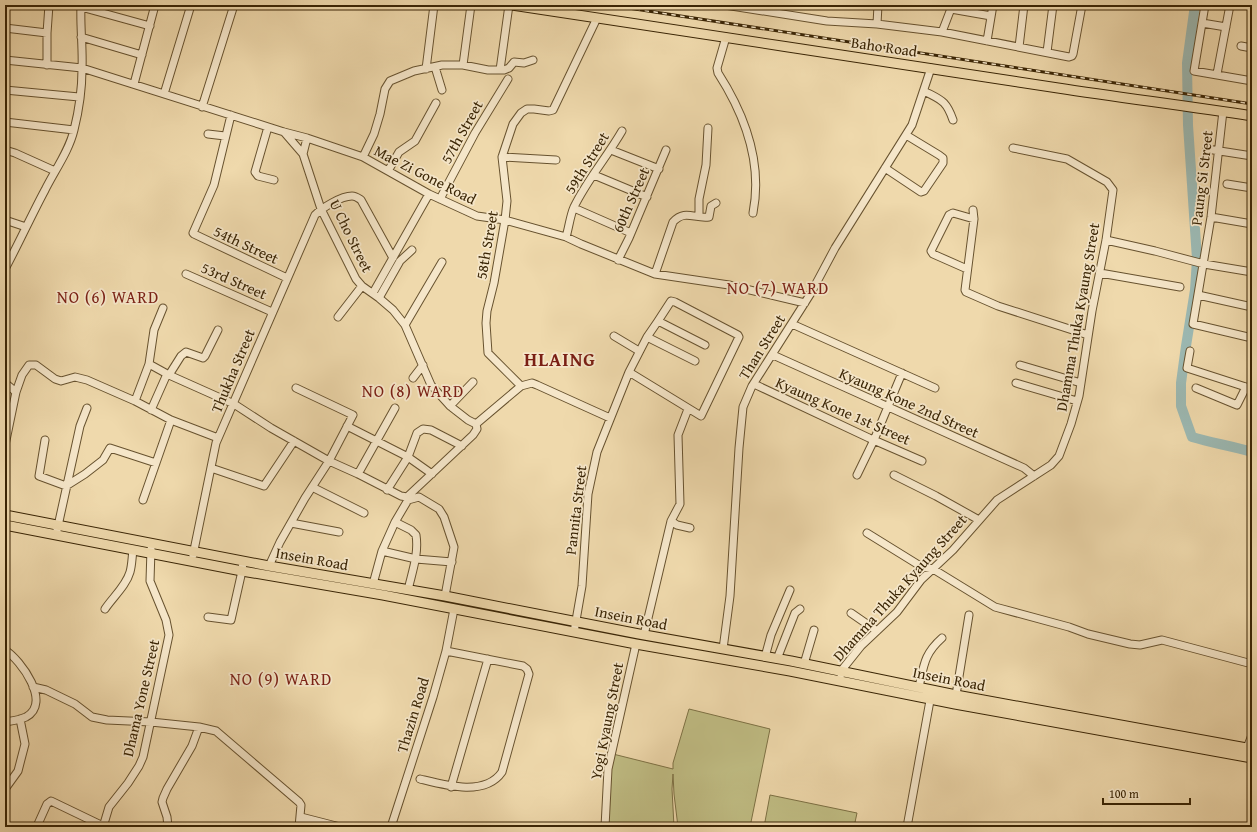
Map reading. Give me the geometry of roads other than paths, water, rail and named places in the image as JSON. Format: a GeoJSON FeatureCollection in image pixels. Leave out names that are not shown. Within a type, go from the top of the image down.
{"type":"FeatureCollection","features":[{"type":"Feature","properties":{"kind":"main road","name":"Baho Road"},"geometry":{"type":"LineString","coordinates":[[510,5],[1252,116]]}},
{"type":"Feature","properties":{"kind":"main road","name":"Insein Road"},"geometry":{"type":"LineString","coordinates":[[5,516],[151,544],[242,571],[383,595],[718,659],[791,661],[840,676]]}},
{"type":"Feature","properties":{"kind":"main road","name":"Insein Road"},"geometry":{"type":"LineString","coordinates":[[5,525],[150,553],[243,560],[269,566],[445,596],[456,600],[518,610],[722,649],[769,660],[790,671],[840,676],[931,695],[1112,728],[1158,732],[1188,742]]}},
{"type":"Feature","properties":{"kind":"main road"},"geometry":{"type":"LineString","coordinates":[[454,609],[456,600]]}},
{"type":"Feature","properties":{"kind":"main road"},"geometry":{"type":"LineString","coordinates":[[516,621],[518,610]]}},
{"type":"Feature","properties":{"kind":"main road"},"geometry":{"type":"LineString","coordinates":[[636,644],[641,634]]}},
{"type":"Feature","properties":{"kind":"main road"},"geometry":{"type":"LineString","coordinates":[[718,659],[722,649]]}},
{"type":"Feature","properties":{"kind":"main road"},"geometry":{"type":"LineString","coordinates":[[790,671],[791,661]]}},
{"type":"Feature","properties":{"kind":"main road","name":"Insein Road"},"geometry":{"type":"LineString","coordinates":[[900,688],[919,688],[931,695],[956,696],[1058,719]]}},
{"type":"Feature","properties":{"kind":"main road","name":"Insein Road"},"geometry":{"type":"LineString","coordinates":[[1112,728],[1158,741],[1188,742],[1250,752]]}},
{"type":"Feature","properties":{"kind":"street"},"geometry":{"type":"LineString","coordinates":[[47,65],[49,5]]}},
{"type":"Feature","properties":{"kind":"street"},"geometry":{"type":"LineString","coordinates":[[134,84],[155,5]]}},
{"type":"Feature","properties":{"kind":"street"},"geometry":{"type":"LineString","coordinates":[[164,94],[191,5]]}},
{"type":"Feature","properties":{"kind":"street"},"geometry":{"type":"LineString","coordinates":[[202,107],[234,5]]}},
{"type":"Feature","properties":{"kind":"street"},"geometry":{"type":"LineString","coordinates":[[426,69],[434,5]]}},
{"type":"Feature","properties":{"kind":"street"},"geometry":{"type":"LineString","coordinates":[[463,65],[471,5]]}},
{"type":"Feature","properties":{"kind":"street"},"geometry":{"type":"LineString","coordinates":[[500,70],[510,5]]}},
{"type":"Feature","properties":{"kind":"street"},"geometry":{"type":"LineString","coordinates":[[725,5],[765,8],[827,21],[877,24],[942,32],[1069,57],[1073,54],[1082,5]]}},
{"type":"Feature","properties":{"kind":"street"},"geometry":{"type":"LineString","coordinates":[[877,24],[878,5]]}},
{"type":"Feature","properties":{"kind":"street"},"geometry":{"type":"LineString","coordinates":[[987,41],[993,5]]}},
{"type":"Feature","properties":{"kind":"street"},"geometry":{"type":"LineString","coordinates":[[1019,47],[1024,5]]}},
{"type":"Feature","properties":{"kind":"street"},"geometry":{"type":"LineString","coordinates":[[1047,52],[1053,5]]}},
{"type":"Feature","properties":{"kind":"street"},"geometry":{"type":"LineString","coordinates":[[1205,5],[1194,71],[1252,81]]}},
{"type":"Feature","properties":{"kind":"street"},"geometry":{"type":"LineString","coordinates":[[1217,74],[1230,5]]}},
{"type":"Feature","properties":{"kind":"street"},"geometry":{"type":"LineString","coordinates":[[5,269],[55,171],[66,153],[74,130],[82,68],[81,6],[150,26]]}},
{"type":"Feature","properties":{"kind":"street"},"geometry":{"type":"LineString","coordinates":[[942,32],[952,7],[991,16]]}},
{"type":"Feature","properties":{"kind":"street","name":"58th Street"},"geometry":{"type":"LineString","coordinates":[[521,386],[488,353],[486,323],[487,311],[494,283],[505,220],[507,194],[502,157],[513,124],[521,113],[527,109],[553,110],[597,18]]}},
{"type":"Feature","properties":{"kind":"street"},"geometry":{"type":"LineString","coordinates":[[1202,23],[1226,27]]}},
{"type":"Feature","properties":{"kind":"street"},"geometry":{"type":"LineString","coordinates":[[5,28],[47,33]]}},
{"type":"Feature","properties":{"kind":"street"},"geometry":{"type":"LineString","coordinates":[[81,37],[142,55]]}},
{"type":"Feature","properties":{"kind":"street"},"geometry":{"type":"LineString","coordinates":[[726,37],[717,68],[738,106],[751,141],[755,172],[755,204],[753,213]]}},
{"type":"Feature","properties":{"kind":"street"},"geometry":{"type":"LineString","coordinates":[[1241,46],[1252,48]]}},
{"type":"Feature","properties":{"kind":"street","name":"Mae Zi Gone Road"},"geometry":{"type":"LineString","coordinates":[[5,60],[82,68],[202,107],[307,138],[363,158],[429,194],[477,216],[505,220],[566,237],[618,260],[655,274],[729,285],[805,303]]}},
{"type":"Feature","properties":{"kind":"street"},"geometry":{"type":"LineString","coordinates":[[363,158],[374,134],[385,89],[390,81],[414,71],[435,67],[463,65],[488,70],[500,70],[509,68],[514,62],[524,63],[533,60]]}},
{"type":"Feature","properties":{"kind":"street"},"geometry":{"type":"LineString","coordinates":[[435,67],[442,90]]}},
{"type":"Feature","properties":{"kind":"street","name":"Than Street"},"geometry":{"type":"LineString","coordinates":[[722,649],[730,596],[743,407],[754,384],[805,303],[835,248],[906,135],[912,124],[931,68]]}},
{"type":"Feature","properties":{"kind":"street","name":"57th Street"},"geometry":{"type":"LineString","coordinates":[[440,199],[475,134],[508,79]]}},
{"type":"Feature","properties":{"kind":"street"},"geometry":{"type":"LineString","coordinates":[[5,90],[79,97]]}},
{"type":"Feature","properties":{"kind":"street"},"geometry":{"type":"LineString","coordinates":[[924,91],[944,101],[950,110],[953,120]]}},
{"type":"Feature","properties":{"kind":"street"},"geometry":{"type":"LineString","coordinates":[[388,171],[399,152],[415,141],[436,103]]}},
{"type":"Feature","properties":{"kind":"street","name":"Paung Si Street"},"geometry":{"type":"LineString","coordinates":[[1199,263],[1206,248],[1211,217],[1223,112]]}},
{"type":"Feature","properties":{"kind":"street"},"geometry":{"type":"LineString","coordinates":[[208,134],[225,136],[231,115]]}},
{"type":"Feature","properties":{"kind":"street"},"geometry":{"type":"LineString","coordinates":[[5,122],[74,130]]}},
{"type":"Feature","properties":{"kind":"street"},"geometry":{"type":"LineString","coordinates":[[268,127],[255,172],[258,176],[274,180]]}},
{"type":"Feature","properties":{"kind":"street"},"geometry":{"type":"LineString","coordinates":[[699,216],[699,199],[706,165],[708,128]]}},
{"type":"Feature","properties":{"kind":"street","name":"59th Street"},"geometry":{"type":"LineString","coordinates":[[566,237],[574,208],[622,131]]}},
{"type":"Feature","properties":{"kind":"street","name":"U Cho Street"},"geometry":{"type":"LineString","coordinates":[[284,132],[303,154],[321,209],[356,279],[362,286],[393,310],[405,325],[424,365],[431,385],[450,406],[468,420],[476,424]]}},
{"type":"Feature","properties":{"kind":"street"},"geometry":{"type":"LineString","coordinates":[[885,168],[921,192],[924,191],[943,163],[943,158],[906,135]]}},
{"type":"Feature","properties":{"kind":"street","name":"54th Street"},"geometry":{"type":"LineString","coordinates":[[225,136],[214,185],[193,232],[194,234],[287,278]]}},
{"type":"Feature","properties":{"kind":"street"},"geometry":{"type":"LineString","coordinates":[[303,154],[307,138]]}},
{"type":"Feature","properties":{"kind":"street","name":"Dhamma Thuka Kyaung Street"},"geometry":{"type":"LineString","coordinates":[[840,676],[861,646],[897,612],[921,580],[953,550],[996,500],[1051,465],[1059,456],[1071,424],[1081,383],[1088,335],[1106,240],[1113,190],[1107,182],[1067,159],[1013,148]]}},
{"type":"Feature","properties":{"kind":"street"},"geometry":{"type":"LineString","coordinates":[[1207,149],[1252,156]]}},
{"type":"Feature","properties":{"kind":"street"},"geometry":{"type":"LineString","coordinates":[[5,150],[55,171]]}},
{"type":"Feature","properties":{"kind":"street"},"geometry":{"type":"LineString","coordinates":[[611,150],[659,169]]}},
{"type":"Feature","properties":{"kind":"street","name":"60th Street"},"geometry":{"type":"LineString","coordinates":[[618,260],[647,198],[666,150]]}},
{"type":"Feature","properties":{"kind":"street"},"geometry":{"type":"LineString","coordinates":[[502,157],[556,160]]}},
{"type":"Feature","properties":{"kind":"street"},"geometry":{"type":"LineString","coordinates":[[594,175],[647,198]]}},
{"type":"Feature","properties":{"kind":"street"},"geometry":{"type":"LineString","coordinates":[[1227,184],[1252,188]]}},
{"type":"Feature","properties":{"kind":"street"},"geometry":{"type":"LineString","coordinates":[[373,293],[429,194]]}},
{"type":"Feature","properties":{"kind":"street"},"geometry":{"type":"LineString","coordinates":[[321,209],[350,196],[354,196],[361,200],[393,258]]}},
{"type":"Feature","properties":{"kind":"street"},"geometry":{"type":"LineString","coordinates":[[655,274],[673,222],[678,217],[684,215],[709,217],[711,206],[716,203]]}},
{"type":"Feature","properties":{"kind":"street","name":"59th Street"},"geometry":{"type":"LineString","coordinates":[[574,208],[631,232]]}},
{"type":"Feature","properties":{"kind":"street","name":"Thukha Street"},"geometry":{"type":"LineString","coordinates":[[192,557],[218,438],[234,404],[314,215],[321,209]]}},
{"type":"Feature","properties":{"kind":"street"},"geometry":{"type":"LineString","coordinates":[[973,210],[974,219],[966,269],[965,290],[968,294],[998,306],[1088,335]]}},
{"type":"Feature","properties":{"kind":"street"},"geometry":{"type":"LineString","coordinates":[[966,269],[931,253],[931,251],[950,215],[953,213],[974,219]]}},
{"type":"Feature","properties":{"kind":"street"},"geometry":{"type":"LineString","coordinates":[[1211,217],[1252,224]]}},
{"type":"Feature","properties":{"kind":"street"},"geometry":{"type":"LineString","coordinates":[[5,220],[26,227]]}},
{"type":"Feature","properties":{"kind":"street"},"geometry":{"type":"LineString","coordinates":[[1106,240],[1199,263],[1252,272]]}},
{"type":"Feature","properties":{"kind":"street"},"geometry":{"type":"LineString","coordinates":[[379,298],[396,266],[403,257],[412,250]]}},
{"type":"Feature","properties":{"kind":"street"},"geometry":{"type":"LineString","coordinates":[[405,325],[442,262]]}},
{"type":"Feature","properties":{"kind":"street"},"geometry":{"type":"LineString","coordinates":[[1199,263],[1198,295],[1193,324],[1252,338]]}},
{"type":"Feature","properties":{"kind":"street"},"geometry":{"type":"LineString","coordinates":[[1100,273],[1180,287]]}},
{"type":"Feature","properties":{"kind":"street","name":"53rd Street"},"geometry":{"type":"LineString","coordinates":[[186,274],[272,312]]}},
{"type":"Feature","properties":{"kind":"street"},"geometry":{"type":"LineString","coordinates":[[338,317],[362,286]]}},
{"type":"Feature","properties":{"kind":"street"},"geometry":{"type":"LineString","coordinates":[[1198,295],[1252,307]]}},
{"type":"Feature","properties":{"kind":"street","name":"Pannita Street"},"geometry":{"type":"LineString","coordinates":[[574,632],[582,586],[588,494],[597,452],[629,372],[647,336],[673,301],[738,335],[739,337],[701,416],[688,409]]}},
{"type":"Feature","properties":{"kind":"street"},"geometry":{"type":"LineString","coordinates":[[135,401],[149,364],[154,330],[163,308]]}},
{"type":"Feature","properties":{"kind":"street"},"geometry":{"type":"LineString","coordinates":[[658,321],[705,345]]}},
{"type":"Feature","properties":{"kind":"street"},"geometry":{"type":"LineString","coordinates":[[792,324],[935,388]]}},
{"type":"Feature","properties":{"kind":"street"},"geometry":{"type":"LineString","coordinates":[[152,410],[168,374],[181,356],[186,352],[203,358],[218,330]]}},
{"type":"Feature","properties":{"kind":"street"},"geometry":{"type":"LineString","coordinates":[[614,336],[640,351]]}},
{"type":"Feature","properties":{"kind":"street"},"geometry":{"type":"LineString","coordinates":[[647,336],[695,361]]}},
{"type":"Feature","properties":{"kind":"street"},"geometry":{"type":"LineString","coordinates":[[1190,351],[1187,368],[1249,388],[1237,405],[1196,388]]}},
{"type":"Feature","properties":{"kind":"street","name":"Kyaung Kone 2nd Street"},"geometry":{"type":"LineString","coordinates":[[773,355],[1024,468],[1034,476]]}},
{"type":"Feature","properties":{"kind":"street"},"geometry":{"type":"LineString","coordinates":[[149,364],[234,404],[329,461],[358,474],[387,490],[400,496],[407,497],[473,435],[477,429],[476,424],[521,386],[532,384],[537,385],[610,418]]}},
{"type":"Feature","properties":{"kind":"street"},"geometry":{"type":"LineString","coordinates":[[5,445],[16,392],[22,375],[30,365],[36,365],[55,379],[61,381],[75,377],[87,380],[135,401],[171,420],[218,438]]}},
{"type":"Feature","properties":{"kind":"street"},"geometry":{"type":"LineString","coordinates":[[413,378],[424,365]]}},
{"type":"Feature","properties":{"kind":"street"},"geometry":{"type":"LineString","coordinates":[[1020,365],[1081,383]]}},
{"type":"Feature","properties":{"kind":"street"},"geometry":{"type":"LineString","coordinates":[[629,372],[688,409],[678,435],[680,504],[671,521],[641,634]]}},
{"type":"Feature","properties":{"kind":"street"},"geometry":{"type":"LineString","coordinates":[[857,475],[874,440],[902,373]]}},
{"type":"Feature","properties":{"kind":"street"},"geometry":{"type":"LineString","coordinates":[[450,406],[473,382]]}},
{"type":"Feature","properties":{"kind":"street"},"geometry":{"type":"LineString","coordinates":[[5,383],[16,392]]}},
{"type":"Feature","properties":{"kind":"street"},"geometry":{"type":"LineString","coordinates":[[1016,383],[1077,401]]}},
{"type":"Feature","properties":{"kind":"street","name":"Kyaung Kone 1st Street"},"geometry":{"type":"LineString","coordinates":[[754,384],[922,461]]}},
{"type":"Feature","properties":{"kind":"street"},"geometry":{"type":"LineString","coordinates":[[269,566],[280,542],[329,461],[353,415],[296,388]]}},
{"type":"Feature","properties":{"kind":"street"},"geometry":{"type":"LineString","coordinates":[[56,535],[80,426],[87,408]]}},
{"type":"Feature","properties":{"kind":"street"},"geometry":{"type":"LineString","coordinates":[[358,474],[395,408]]}},
{"type":"Feature","properties":{"kind":"street"},"geometry":{"type":"LineString","coordinates":[[143,500],[171,420]]}},
{"type":"Feature","properties":{"kind":"street"},"geometry":{"type":"LineString","coordinates":[[348,426],[408,457],[432,474]]}},
{"type":"Feature","properties":{"kind":"street"},"geometry":{"type":"LineString","coordinates":[[387,490],[408,457],[417,433],[423,429],[431,430],[462,446]]}},
{"type":"Feature","properties":{"kind":"street"},"geometry":{"type":"LineString","coordinates":[[45,440],[39,476],[66,486]]}},
{"type":"Feature","properties":{"kind":"street"},"geometry":{"type":"LineString","coordinates":[[211,468],[264,486],[294,440]]}},
{"type":"Feature","properties":{"kind":"street"},"geometry":{"type":"LineString","coordinates":[[66,486],[103,460],[110,448],[156,463]]}},
{"type":"Feature","properties":{"kind":"street"},"geometry":{"type":"LineString","coordinates":[[894,475],[979,520]]}},
{"type":"Feature","properties":{"kind":"street"},"geometry":{"type":"LineString","coordinates":[[312,487],[364,513]]}},
{"type":"Feature","properties":{"kind":"street"},"geometry":{"type":"LineString","coordinates":[[372,584],[382,551],[395,522],[408,500],[420,496],[439,508],[444,517],[454,547],[445,596]]}},
{"type":"Feature","properties":{"kind":"street"},"geometry":{"type":"LineString","coordinates":[[671,521],[677,525],[690,528]]}},
{"type":"Feature","properties":{"kind":"street"},"geometry":{"type":"LineString","coordinates":[[395,522],[411,530],[416,535],[416,558],[408,590]]}},
{"type":"Feature","properties":{"kind":"street"},"geometry":{"type":"LineString","coordinates":[[291,523],[339,532]]}},
{"type":"Feature","properties":{"kind":"street"},"geometry":{"type":"LineString","coordinates":[[867,533],[922,567],[933,569],[995,607],[1088,634],[1130,644],[1140,645],[1162,640],[1252,664]]}},
{"type":"Feature","properties":{"kind":"street","name":"Dhama Yone Street"},"geometry":{"type":"LineString","coordinates":[[103,826],[109,807],[128,784],[141,762],[169,635],[166,620],[150,581],[151,544]]}},
{"type":"Feature","properties":{"kind":"street"},"geometry":{"type":"LineString","coordinates":[[105,609],[110,600],[124,585],[130,573],[133,550]]}},
{"type":"Feature","properties":{"kind":"street"},"geometry":{"type":"LineString","coordinates":[[382,551],[416,558],[452,562]]}},
{"type":"Feature","properties":{"kind":"street"},"geometry":{"type":"LineString","coordinates":[[208,618],[231,620],[243,560]]}},
{"type":"Feature","properties":{"kind":"street"},"geometry":{"type":"LineString","coordinates":[[769,660],[771,635],[790,590]]}},
{"type":"Feature","properties":{"kind":"street","name":"Thazin Road"},"geometry":{"type":"LineString","coordinates":[[391,827],[433,696],[446,651],[454,609]]}},
{"type":"Feature","properties":{"kind":"street"},"geometry":{"type":"LineString","coordinates":[[769,660],[795,613],[800,609]]}},
{"type":"Feature","properties":{"kind":"street"},"geometry":{"type":"LineString","coordinates":[[851,613],[877,631]]}},
{"type":"Feature","properties":{"kind":"street"},"geometry":{"type":"LineString","coordinates":[[956,696],[969,615]]}},
{"type":"Feature","properties":{"kind":"street"},"geometry":{"type":"LineString","coordinates":[[804,664],[814,630]]}},
{"type":"Feature","properties":{"kind":"street"},"geometry":{"type":"LineString","coordinates":[[919,688],[927,656],[933,646],[942,638]]}},
{"type":"Feature","properties":{"kind":"street","name":"Yogi Kyaung Street"},"geometry":{"type":"LineString","coordinates":[[605,827],[608,769],[636,644]]}},
{"type":"Feature","properties":{"kind":"street"},"geometry":{"type":"LineString","coordinates":[[5,650],[10,653],[21,665],[33,687],[36,696],[36,702],[32,711],[26,717],[5,722]]}},
{"type":"Feature","properties":{"kind":"street"},"geometry":{"type":"LineString","coordinates":[[420,779],[451,787],[483,785],[495,780],[502,772],[529,674],[527,669],[523,666],[446,651]]}},
{"type":"Feature","properties":{"kind":"street"},"geometry":{"type":"LineString","coordinates":[[451,787],[488,659]]}},
{"type":"Feature","properties":{"kind":"street"},"geometry":{"type":"LineString","coordinates":[[33,687],[46,690],[75,704],[92,717],[107,720],[151,722],[199,727],[216,731],[301,805],[300,827]]}},
{"type":"Feature","properties":{"kind":"street"},"geometry":{"type":"LineString","coordinates":[[907,827],[931,695]]}},
{"type":"Feature","properties":{"kind":"street"},"geometry":{"type":"LineString","coordinates":[[5,789],[18,771],[25,744],[20,719]]}},
{"type":"Feature","properties":{"kind":"street"},"geometry":{"type":"LineString","coordinates":[[168,827],[167,817],[162,802],[163,798],[166,789],[192,746],[199,727]]}},
{"type":"Feature","properties":{"kind":"street"},"geometry":{"type":"LineString","coordinates":[[1158,732],[1158,741]]}},
{"type":"Feature","properties":{"kind":"street"},"geometry":{"type":"LineString","coordinates":[[1250,752],[1252,735]]}},
{"type":"Feature","properties":{"kind":"street"},"geometry":{"type":"LineString","coordinates":[[38,824],[47,804],[51,801],[103,826]]}},
{"type":"Feature","properties":{"kind":"street"},"geometry":{"type":"LineString","coordinates":[[301,817],[340,827]]}},
{"type":"Feature","properties":{"kind":"street"},"geometry":{"type":"LineString","coordinates":[[5,824],[10,827]]}},
{"type":"Feature","properties":{"kind":"waterway"},"geometry":{"type":"LineString","coordinates":[[1195,5],[1187,63],[1188,125],[1197,259],[1195,290],[1181,383],[1181,406],[1192,437],[1252,452]]}},
{"type":"Feature","properties":{"kind":"railway"},"geometry":{"type":"LineString","coordinates":[[609,5],[1252,104]]}},
{"type":"Feature","properties":{"kind":"district","name":"NO (7) WARD"},"geometry":{"type":"Point","coordinates":[778,288]}},
{"type":"Feature","properties":{"kind":"district","name":"NO (6) WARD"},"geometry":{"type":"Point","coordinates":[108,297]}},
{"type":"Feature","properties":{"kind":"district","name":"HLAING"},"geometry":{"type":"Point","coordinates":[560,359]}},
{"type":"Feature","properties":{"kind":"district","name":"NO (8) WARD"},"geometry":{"type":"Point","coordinates":[413,391]}},
{"type":"Feature","properties":{"kind":"district","name":"NO (9) WARD"},"geometry":{"type":"Point","coordinates":[281,679]}}]}
